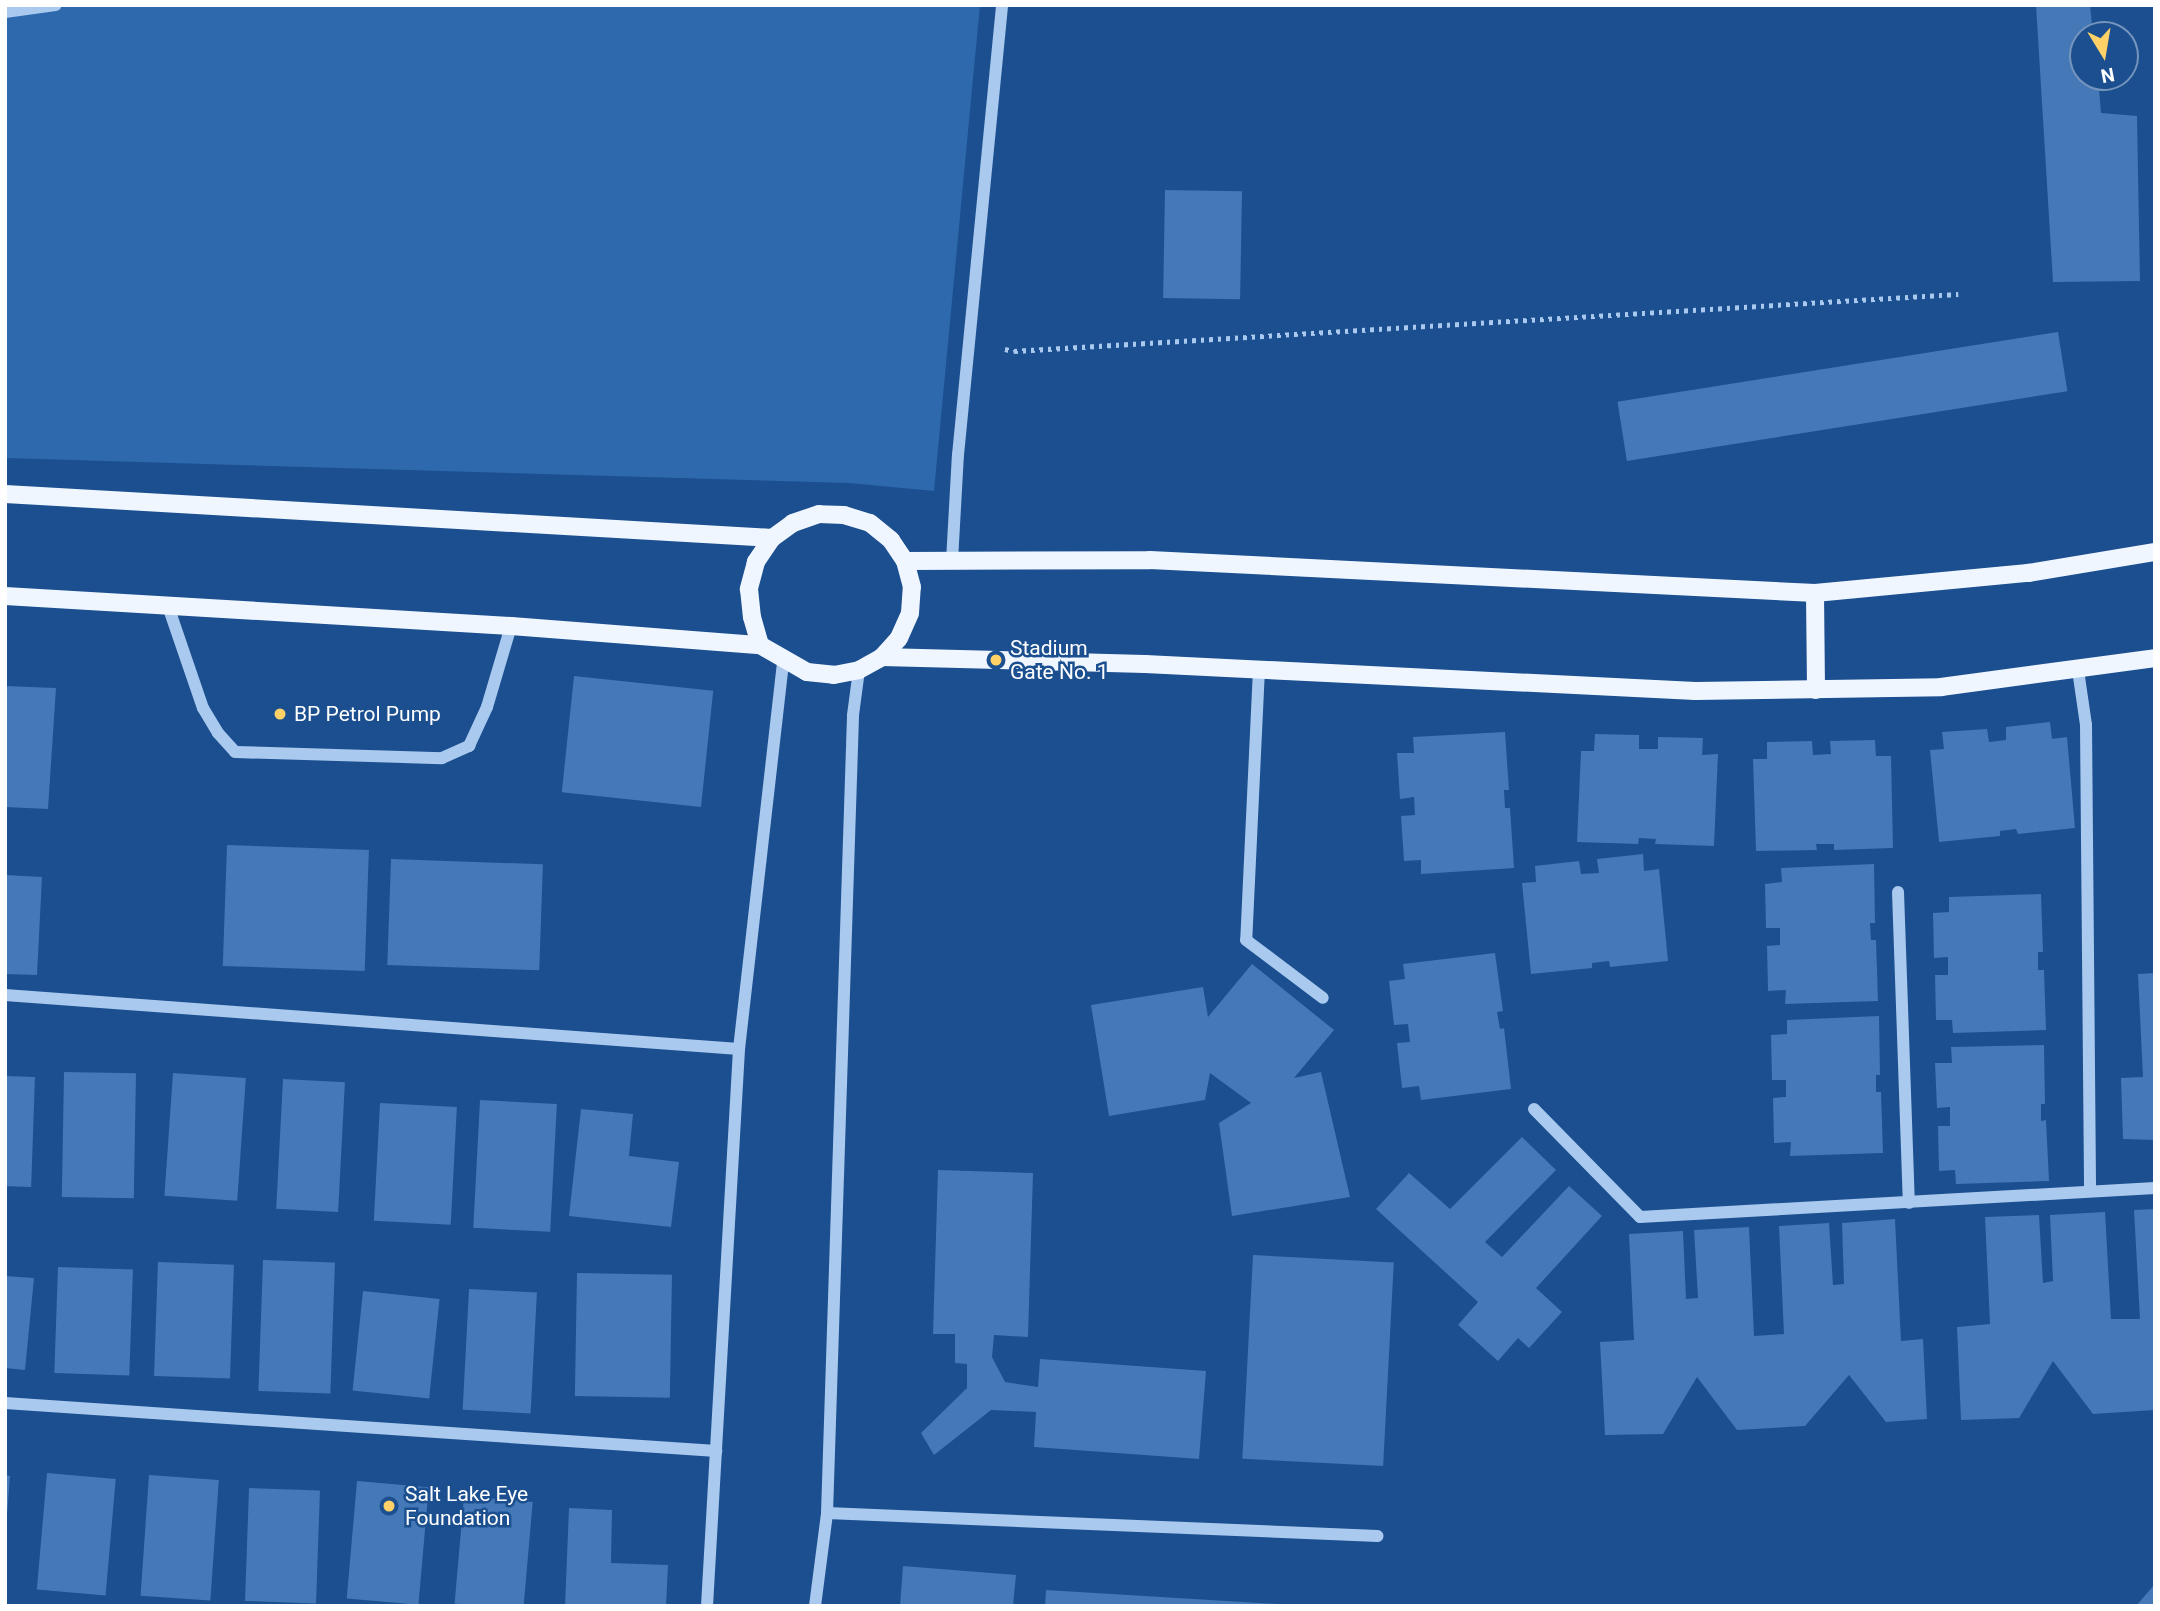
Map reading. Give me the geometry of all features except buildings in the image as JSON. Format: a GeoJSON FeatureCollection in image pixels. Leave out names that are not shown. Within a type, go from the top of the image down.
{"type":"FeatureCollection","features":[{"type":"Feature","properties":{"kind":"main road"},"geometry":{"type":"LineString","coordinates":[[5,494],[772,538]]}},
{"type":"Feature","properties":{"kind":"main road"},"geometry":{"type":"LineString","coordinates":[[5,596],[511,626],[761,645],[783,660],[807,671],[834,675],[859,670],[882,657],[899,638],[910,613],[912,586],[905,561],[891,540],[870,523],[845,515],[819,514],[793,523],[772,538],[756,562],[750,589],[752,617],[761,645]]}},
{"type":"Feature","properties":{"kind":"main road"},"geometry":{"type":"LineString","coordinates":[[905,561],[1150,560],[1815,593],[2028,573],[2155,552]]}},
{"type":"Feature","properties":{"kind":"main road"},"geometry":{"type":"LineString","coordinates":[[1815,593],[1816,690]]}},
{"type":"Feature","properties":{"kind":"main road"},"geometry":{"type":"LineString","coordinates":[[882,657],[1259,669],[1695,691],[1941,687],[2155,658]]}},
{"type":"Feature","properties":{"kind":"street"},"geometry":{"type":"LineString","coordinates":[[5,12],[55,5]]}},
{"type":"Feature","properties":{"kind":"street"},"geometry":{"type":"LineString","coordinates":[[952,561],[1002,5]]}},
{"type":"Feature","properties":{"kind":"street"},"geometry":{"type":"LineString","coordinates":[[168,606],[203,708],[218,733],[235,751],[442,758],[469,746],[488,707],[511,626]]}},
{"type":"Feature","properties":{"kind":"street"},"geometry":{"type":"LineString","coordinates":[[707,1606],[739,1049],[783,660]]}},
{"type":"Feature","properties":{"kind":"street"},"geometry":{"type":"LineString","coordinates":[[1259,669],[1246,940],[1323,998]]}},
{"type":"Feature","properties":{"kind":"street"},"geometry":{"type":"LineString","coordinates":[[815,1606],[827,1513],[853,715],[859,670]]}},
{"type":"Feature","properties":{"kind":"street"},"geometry":{"type":"LineString","coordinates":[[2077,670],[2085,725],[2090,1190]]}},
{"type":"Feature","properties":{"kind":"street"},"geometry":{"type":"LineString","coordinates":[[1898,892],[1909,1203]]}},
{"type":"Feature","properties":{"kind":"street"},"geometry":{"type":"LineString","coordinates":[[5,995],[739,1049]]}},
{"type":"Feature","properties":{"kind":"street"},"geometry":{"type":"LineString","coordinates":[[1534,1109],[1640,1217],[2155,1188]]}},
{"type":"Feature","properties":{"kind":"street"},"geometry":{"type":"LineString","coordinates":[[5,1403],[716,1451]]}},
{"type":"Feature","properties":{"kind":"street"},"geometry":{"type":"LineString","coordinates":[[827,1513],[1378,1536]]}},
{"type":"Feature","properties":{"kind":"path"},"geometry":{"type":"LineString","coordinates":[[970,340],[1014,351],[1958,294]]}},
{"type":"Feature","properties":{"kind":"shaded area"},"geometry":{"type":"Polygon","coordinates":[[[5,5],[980,5],[934,491],[849,483],[5,458],[5,5]]]}},
{"type":"Feature","properties":{"kind":"place","name":"Stadium Gate No. 1"},"geometry":{"type":"Point","coordinates":[996,660]}},
{"type":"Feature","properties":{"kind":"place","name":"BP Petrol Pump"},"geometry":{"type":"Point","coordinates":[280,714]}},
{"type":"Feature","properties":{"kind":"place","name":"Salt Lake Eye Foundation"},"geometry":{"type":"Point","coordinates":[389,1506]}}]}
